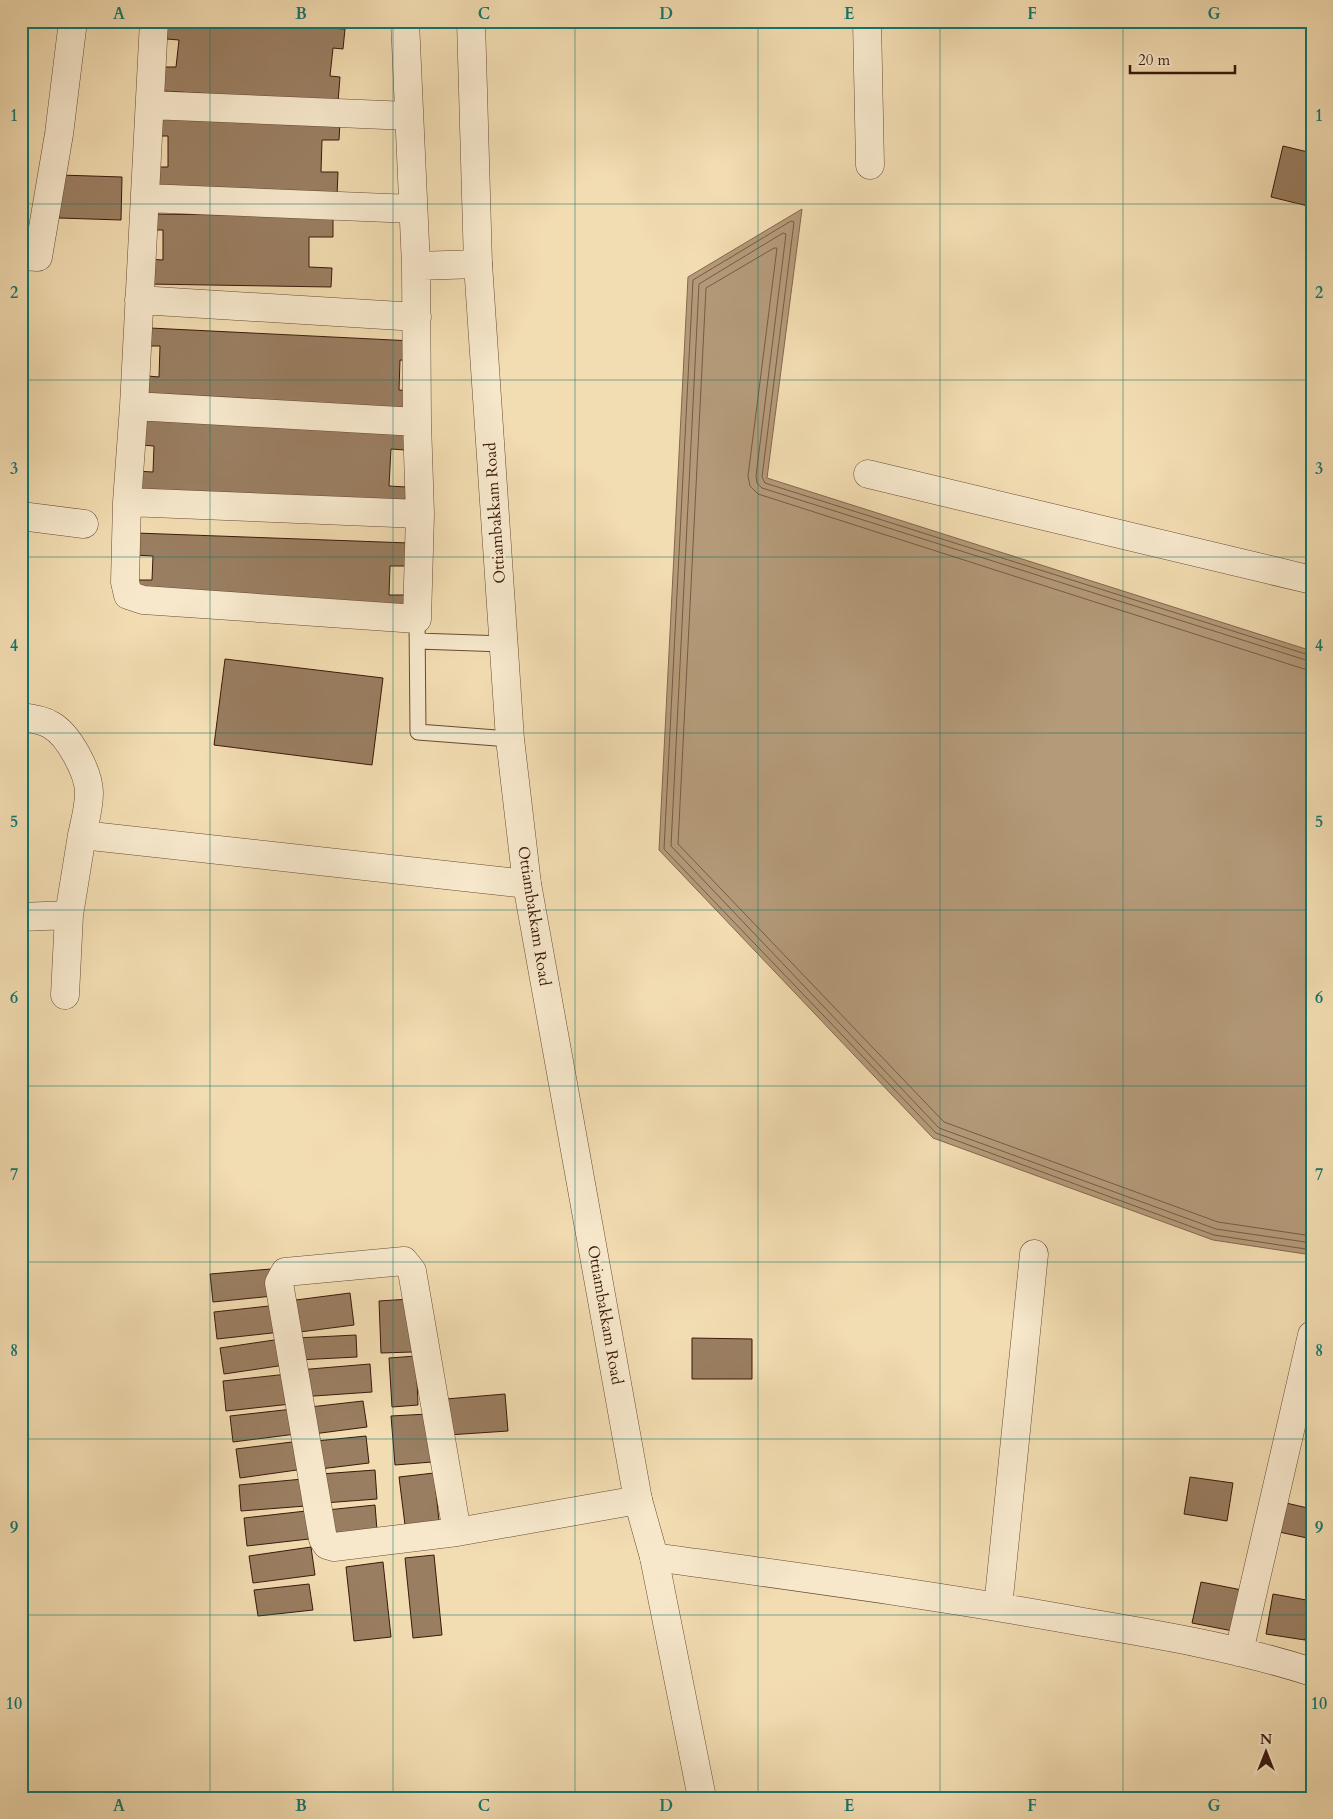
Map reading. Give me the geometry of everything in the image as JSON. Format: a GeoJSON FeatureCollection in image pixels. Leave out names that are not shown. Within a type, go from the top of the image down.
{"type":"FeatureCollection","features":[{"type":"Feature","properties":{"kind":"street"},"geometry":{"type":"LineString","coordinates":[[21,256],[38,257],[59,134],[73,21]]}},
{"type":"Feature","properties":{"kind":"street"},"geometry":{"type":"LineString","coordinates":[[154,21],[134,406],[127,502],[124,582],[128,595],[143,600],[418,630],[420,514],[417,422],[416,266],[404,21]]}},
{"type":"Feature","properties":{"kind":"street","name":"Ottiambakkam Road"},"geometry":{"type":"LineString","coordinates":[[471,21],[478,264],[510,739],[527,884],[638,1500],[654,1557],[702,1798]]}},
{"type":"Feature","properties":{"kind":"street"},"geometry":{"type":"LineString","coordinates":[[867,21],[870,165]]}},
{"type":"Feature","properties":{"kind":"street"},"geometry":{"type":"LineString","coordinates":[[150,105],[409,116]]}},
{"type":"Feature","properties":{"kind":"street"},"geometry":{"type":"LineString","coordinates":[[145,198],[413,209]]}},
{"type":"Feature","properties":{"kind":"street"},"geometry":{"type":"LineString","coordinates":[[416,266],[478,264]]}},
{"type":"Feature","properties":{"kind":"street"},"geometry":{"type":"LineString","coordinates":[[139,300],[417,317]]}},
{"type":"Feature","properties":{"kind":"street"},"geometry":{"type":"LineString","coordinates":[[134,406],[417,422]]}},
{"type":"Feature","properties":{"kind":"street"},"geometry":{"type":"LineString","coordinates":[[868,474],[1312,580]]}},
{"type":"Feature","properties":{"kind":"street"},"geometry":{"type":"LineString","coordinates":[[127,502],[420,514]]}},
{"type":"Feature","properties":{"kind":"street"},"geometry":{"type":"LineString","coordinates":[[21,516],[84,524]]}},
{"type":"Feature","properties":{"kind":"street"},"geometry":{"type":"LineString","coordinates":[[21,717],[51,725],[66,740],[81,761],[89,792],[69,915],[65,995]]}},
{"type":"Feature","properties":{"kind":"street"},"geometry":{"type":"LineString","coordinates":[[82,835],[527,884]]}},
{"type":"Feature","properties":{"kind":"street"},"geometry":{"type":"LineString","coordinates":[[21,917],[69,915]]}},
{"type":"Feature","properties":{"kind":"street"},"geometry":{"type":"LineString","coordinates":[[998,1606],[1034,1254]]}},
{"type":"Feature","properties":{"kind":"street"},"geometry":{"type":"LineString","coordinates":[[457,1532],[412,1271],[404,1261],[285,1272],[279,1283],[323,1539],[327,1544],[334,1547],[457,1532],[638,1500]]}},
{"type":"Feature","properties":{"kind":"street"},"geometry":{"type":"LineString","coordinates":[[1239,1652],[1312,1335]]}},
{"type":"Feature","properties":{"kind":"street"},"geometry":{"type":"LineString","coordinates":[[654,1557],[998,1606],[1239,1652],[1312,1672]]}},
{"type":"Feature","properties":{"kind":"lane"},"geometry":{"type":"LineString","coordinates":[[504,644],[418,630],[418,732],[510,739]]}},
{"type":"Feature","properties":{"kind":"water"},"geometry":{"type":"Polygon","coordinates":[[[802,209],[767,478],[1312,651],[1312,1255],[1213,1240],[933,1138],[659,850],[688,277],[802,209]]]}},
{"type":"Feature","properties":{"kind":"building"},"geometry":{"type":"Polygon","coordinates":[[[168,21],[223,21],[345,29],[343,49],[333,48],[330,76],[340,77],[338,102],[163,91],[165,67],[176,67],[179,40],[167,39],[168,21]]]}},
{"type":"Feature","properties":{"kind":"building"},"geometry":{"type":"Polygon","coordinates":[[[160,116],[340,122],[339,140],[322,140],[321,172],[338,172],[337,196],[157,190],[158,167],[168,167],[168,136],[159,136],[160,116]]]}},
{"type":"Feature","properties":{"kind":"building"},"geometry":{"type":"Polygon","coordinates":[[[1283,146],[1312,153],[1312,207],[1271,197],[1283,146]]]}},
{"type":"Feature","properties":{"kind":"building"},"geometry":{"type":"Polygon","coordinates":[[[60,175],[122,177],[121,220],[59,218],[60,175]]]}},
{"type":"Feature","properties":{"kind":"building"},"geometry":{"type":"Polygon","coordinates":[[[148,214],[333,216],[333,237],[309,237],[309,267],[332,268],[331,287],[147,284],[147,259],[163,260],[163,230],[148,230],[148,214]]]}},
{"type":"Feature","properties":{"kind":"building"},"geometry":{"type":"Polygon","coordinates":[[[150,328],[413,341],[412,361],[400,360],[399,390],[411,391],[410,412],[147,399],[148,376],[159,377],[160,346],[149,346],[150,328]]]}},
{"type":"Feature","properties":{"kind":"building"},"geometry":{"type":"Polygon","coordinates":[[[142,420],[406,433],[405,450],[391,449],[389,486],[406,487],[405,503],[134,490],[135,471],[153,472],[154,446],[141,445],[142,420]]]}},
{"type":"Feature","properties":{"kind":"building"},"geometry":{"type":"Polygon","coordinates":[[[136,533],[409,543],[408,566],[390,566],[389,595],[407,595],[406,615],[132,589],[134,580],[152,580],[153,556],[135,555],[136,533]]]}},
{"type":"Feature","properties":{"kind":"building"},"geometry":{"type":"Polygon","coordinates":[[[225,659],[383,678],[372,765],[214,745],[225,659]]]}},
{"type":"Feature","properties":{"kind":"building"},"geometry":{"type":"Polygon","coordinates":[[[271,1269],[273,1296],[213,1302],[210,1274],[271,1269]]]}},
{"type":"Feature","properties":{"kind":"building"},"geometry":{"type":"Polygon","coordinates":[[[350,1293],[354,1325],[292,1333],[288,1301],[350,1293]]]}},
{"type":"Feature","properties":{"kind":"building"},"geometry":{"type":"Polygon","coordinates":[[[410,1299],[412,1352],[381,1353],[379,1301],[410,1299]]]}},
{"type":"Feature","properties":{"kind":"building"},"geometry":{"type":"Polygon","coordinates":[[[278,1305],[281,1332],[217,1339],[214,1312],[278,1305]]]}},
{"type":"Feature","properties":{"kind":"building"},"geometry":{"type":"Polygon","coordinates":[[[356,1335],[357,1357],[297,1360],[296,1338],[356,1335]]]}},
{"type":"Feature","properties":{"kind":"building"},"geometry":{"type":"Polygon","coordinates":[[[692,1338],[752,1339],[752,1379],[692,1379],[692,1338]]]}},
{"type":"Feature","properties":{"kind":"building"},"geometry":{"type":"Polygon","coordinates":[[[281,1339],[285,1365],[224,1374],[220,1348],[281,1339]]]}},
{"type":"Feature","properties":{"kind":"building"},"geometry":{"type":"Polygon","coordinates":[[[416,1356],[418,1405],[392,1407],[389,1358],[416,1356]]]}},
{"type":"Feature","properties":{"kind":"building"},"geometry":{"type":"Polygon","coordinates":[[[370,1364],[372,1392],[300,1397],[298,1370],[370,1364]]]}},
{"type":"Feature","properties":{"kind":"building"},"geometry":{"type":"Polygon","coordinates":[[[288,1374],[291,1404],[226,1411],[223,1381],[288,1374]]]}},
{"type":"Feature","properties":{"kind":"building"},"geometry":{"type":"Polygon","coordinates":[[[505,1394],[508,1431],[448,1435],[446,1399],[505,1394]]]}},
{"type":"Feature","properties":{"kind":"building"},"geometry":{"type":"Polygon","coordinates":[[[363,1401],[367,1427],[313,1434],[310,1407],[363,1401]]]}},
{"type":"Feature","properties":{"kind":"building"},"geometry":{"type":"Polygon","coordinates":[[[293,1409],[296,1434],[233,1442],[230,1416],[293,1409]]]}},
{"type":"Feature","properties":{"kind":"building"},"geometry":{"type":"Polygon","coordinates":[[[428,1414],[432,1462],[395,1465],[391,1416],[428,1414]]]}},
{"type":"Feature","properties":{"kind":"building"},"geometry":{"type":"Polygon","coordinates":[[[366,1436],[369,1463],[320,1469],[316,1441],[366,1436]]]}},
{"type":"Feature","properties":{"kind":"building"},"geometry":{"type":"Polygon","coordinates":[[[300,1441],[304,1469],[240,1478],[236,1449],[300,1441]]]}},
{"type":"Feature","properties":{"kind":"building"},"geometry":{"type":"Polygon","coordinates":[[[375,1470],[377,1499],[324,1503],[321,1474],[375,1470]]]}},
{"type":"Feature","properties":{"kind":"building"},"geometry":{"type":"Polygon","coordinates":[[[434,1473],[439,1521],[405,1525],[399,1477],[434,1473]]]}},
{"type":"Feature","properties":{"kind":"building"},"geometry":{"type":"Polygon","coordinates":[[[1190,1477],[1233,1483],[1227,1521],[1184,1514],[1190,1477]]]}},
{"type":"Feature","properties":{"kind":"building"},"geometry":{"type":"Polygon","coordinates":[[[303,1479],[306,1506],[241,1511],[239,1485],[303,1479]]]}},
{"type":"Feature","properties":{"kind":"building"},"geometry":{"type":"Polygon","coordinates":[[[1286,1503],[1312,1509],[1312,1539],[1279,1532],[1286,1503]]]}},
{"type":"Feature","properties":{"kind":"building"},"geometry":{"type":"Polygon","coordinates":[[[375,1505],[377,1530],[330,1535],[327,1510],[375,1505]]]}},
{"type":"Feature","properties":{"kind":"building"},"geometry":{"type":"Polygon","coordinates":[[[306,1511],[309,1539],[247,1546],[244,1518],[306,1511]]]}},
{"type":"Feature","properties":{"kind":"building"},"geometry":{"type":"Polygon","coordinates":[[[311,1547],[315,1575],[253,1583],[249,1556],[311,1547]]]}},
{"type":"Feature","properties":{"kind":"building"},"geometry":{"type":"Polygon","coordinates":[[[434,1555],[442,1635],[413,1638],[405,1558],[434,1555]]]}},
{"type":"Feature","properties":{"kind":"building"},"geometry":{"type":"Polygon","coordinates":[[[383,1562],[391,1637],[354,1641],[346,1567],[383,1562]]]}},
{"type":"Feature","properties":{"kind":"building"},"geometry":{"type":"Polygon","coordinates":[[[1201,1582],[1242,1590],[1233,1631],[1192,1623],[1201,1582]]]}},
{"type":"Feature","properties":{"kind":"building"},"geometry":{"type":"Polygon","coordinates":[[[309,1584],[313,1610],[258,1616],[254,1590],[309,1584]]]}},
{"type":"Feature","properties":{"kind":"building"},"geometry":{"type":"Polygon","coordinates":[[[1273,1594],[1312,1601],[1305,1640],[1266,1634],[1273,1594]]]}}]}
